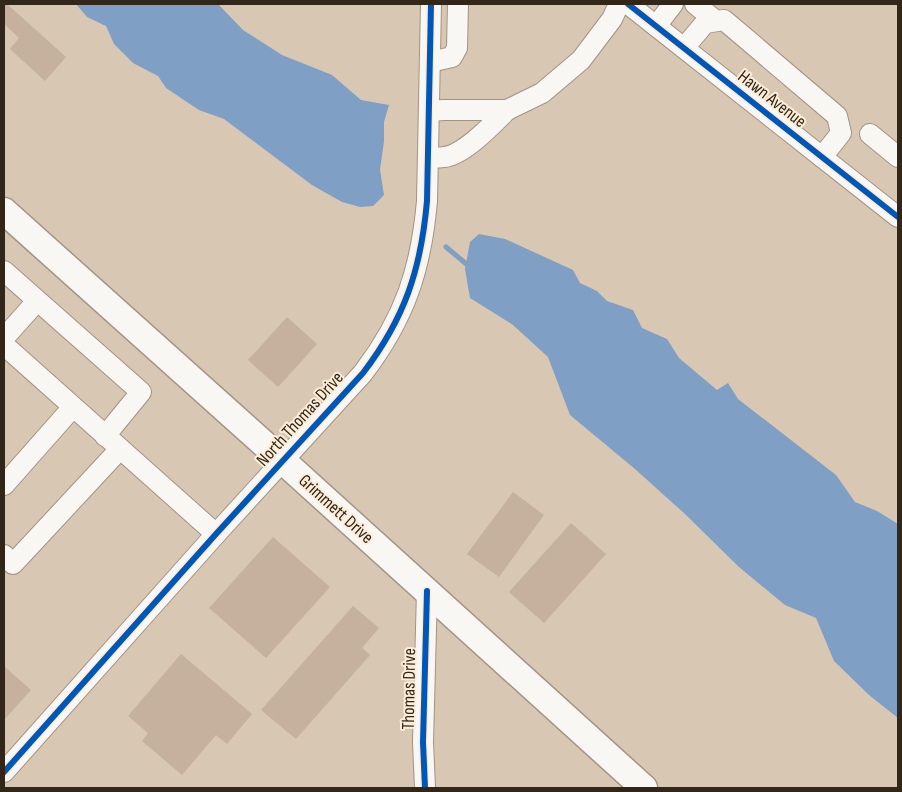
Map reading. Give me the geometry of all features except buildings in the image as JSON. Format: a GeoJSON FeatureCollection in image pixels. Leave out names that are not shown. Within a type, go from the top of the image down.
{"type":"FeatureCollection","features":[{"type":"Feature","properties":{"kind":"main road","name":"Grimmett Drive"},"geometry":{"type":"LineString","coordinates":[[4,211],[644,788]]}},
{"type":"Feature","properties":{"kind":"street","name":"North Thomas Drive"},"geometry":{"type":"LineString","coordinates":[[4,772],[216,534],[363,373],[376,357],[392,330],[413,282],[425,228],[431,4]]}},
{"type":"Feature","properties":{"kind":"street"},"geometry":{"type":"LineString","coordinates":[[430,62],[452,57],[457,48],[458,4]]}},
{"type":"Feature","properties":{"kind":"street"},"geometry":{"type":"LineString","coordinates":[[428,157],[446,157],[458,152],[479,136],[507,110],[542,93],[581,60],[612,19],[619,4]]}},
{"type":"Feature","properties":{"kind":"street","name":"Hawn Avenue"},"geometry":{"type":"LineString","coordinates":[[628,4],[822,157],[896,211]]}},
{"type":"Feature","properties":{"kind":"street"},"geometry":{"type":"LineString","coordinates":[[656,26],[673,4]]}},
{"type":"Feature","properties":{"kind":"street"},"geometry":{"type":"LineString","coordinates":[[695,4],[716,21]]}},
{"type":"Feature","properties":{"kind":"street"},"geometry":{"type":"LineString","coordinates":[[684,48],[705,23],[724,20],[837,116],[841,133],[822,157]]}},
{"type":"Feature","properties":{"kind":"street"},"geometry":{"type":"LineString","coordinates":[[429,111],[507,110]]}},
{"type":"Feature","properties":{"kind":"street"},"geometry":{"type":"LineString","coordinates":[[870,134],[898,157]]}},
{"type":"Feature","properties":{"kind":"street"},"geometry":{"type":"LineString","coordinates":[[4,271],[141,392],[105,436]]}},
{"type":"Feature","properties":{"kind":"street"},"geometry":{"type":"LineString","coordinates":[[4,338],[37,301]]}},
{"type":"Feature","properties":{"kind":"street"},"geometry":{"type":"LineString","coordinates":[[4,345],[216,534]]}},
{"type":"Feature","properties":{"kind":"street"},"geometry":{"type":"LineString","coordinates":[[4,485],[73,407]]}},
{"type":"Feature","properties":{"kind":"street"},"geometry":{"type":"LineString","coordinates":[[4,555],[13,564],[120,449]]}},
{"type":"Feature","properties":{"kind":"street","name":"Thomas Drive"},"geometry":{"type":"LineString","coordinates":[[425,788],[423,742],[427,591]]}},
{"type":"Feature","properties":{"kind":"water"},"geometry":{"type":"Polygon","coordinates":[[[76,4],[218,4],[243,30],[282,55],[332,75],[361,100],[389,105],[384,122],[384,141],[380,170],[384,195],[373,206],[360,207],[342,202],[312,185],[224,119],[199,110],[166,88],[158,76],[133,63],[114,44],[106,26],[87,17],[76,4]]]}},
{"type":"Feature","properties":{"kind":"water"},"geometry":{"type":"Polygon","coordinates":[[[479,234],[505,239],[573,270],[580,283],[597,291],[607,301],[633,310],[642,328],[667,339],[679,358],[717,390],[728,383],[738,399],[836,475],[855,502],[877,511],[898,524],[898,718],[869,695],[834,661],[816,618],[785,605],[739,567],[685,514],[635,469],[570,415],[548,357],[513,325],[470,298],[465,269],[470,242],[479,234]]]}},
{"type":"Feature","properties":{"kind":"waterway"},"geometry":{"type":"LineString","coordinates":[[446,247],[470,267]]}},
{"type":"Feature","properties":{"kind":"cycle path"},"geometry":{"type":"LineString","coordinates":[[4,772],[216,534],[363,373],[378,353],[390,332],[400,312],[415,271],[424,226],[427,201],[431,4]]}},
{"type":"Feature","properties":{"kind":"cycle path"},"geometry":{"type":"LineString","coordinates":[[628,4],[898,217]]}},
{"type":"Feature","properties":{"kind":"cycle path"},"geometry":{"type":"LineString","coordinates":[[425,788],[423,742],[427,591]]}}]}
